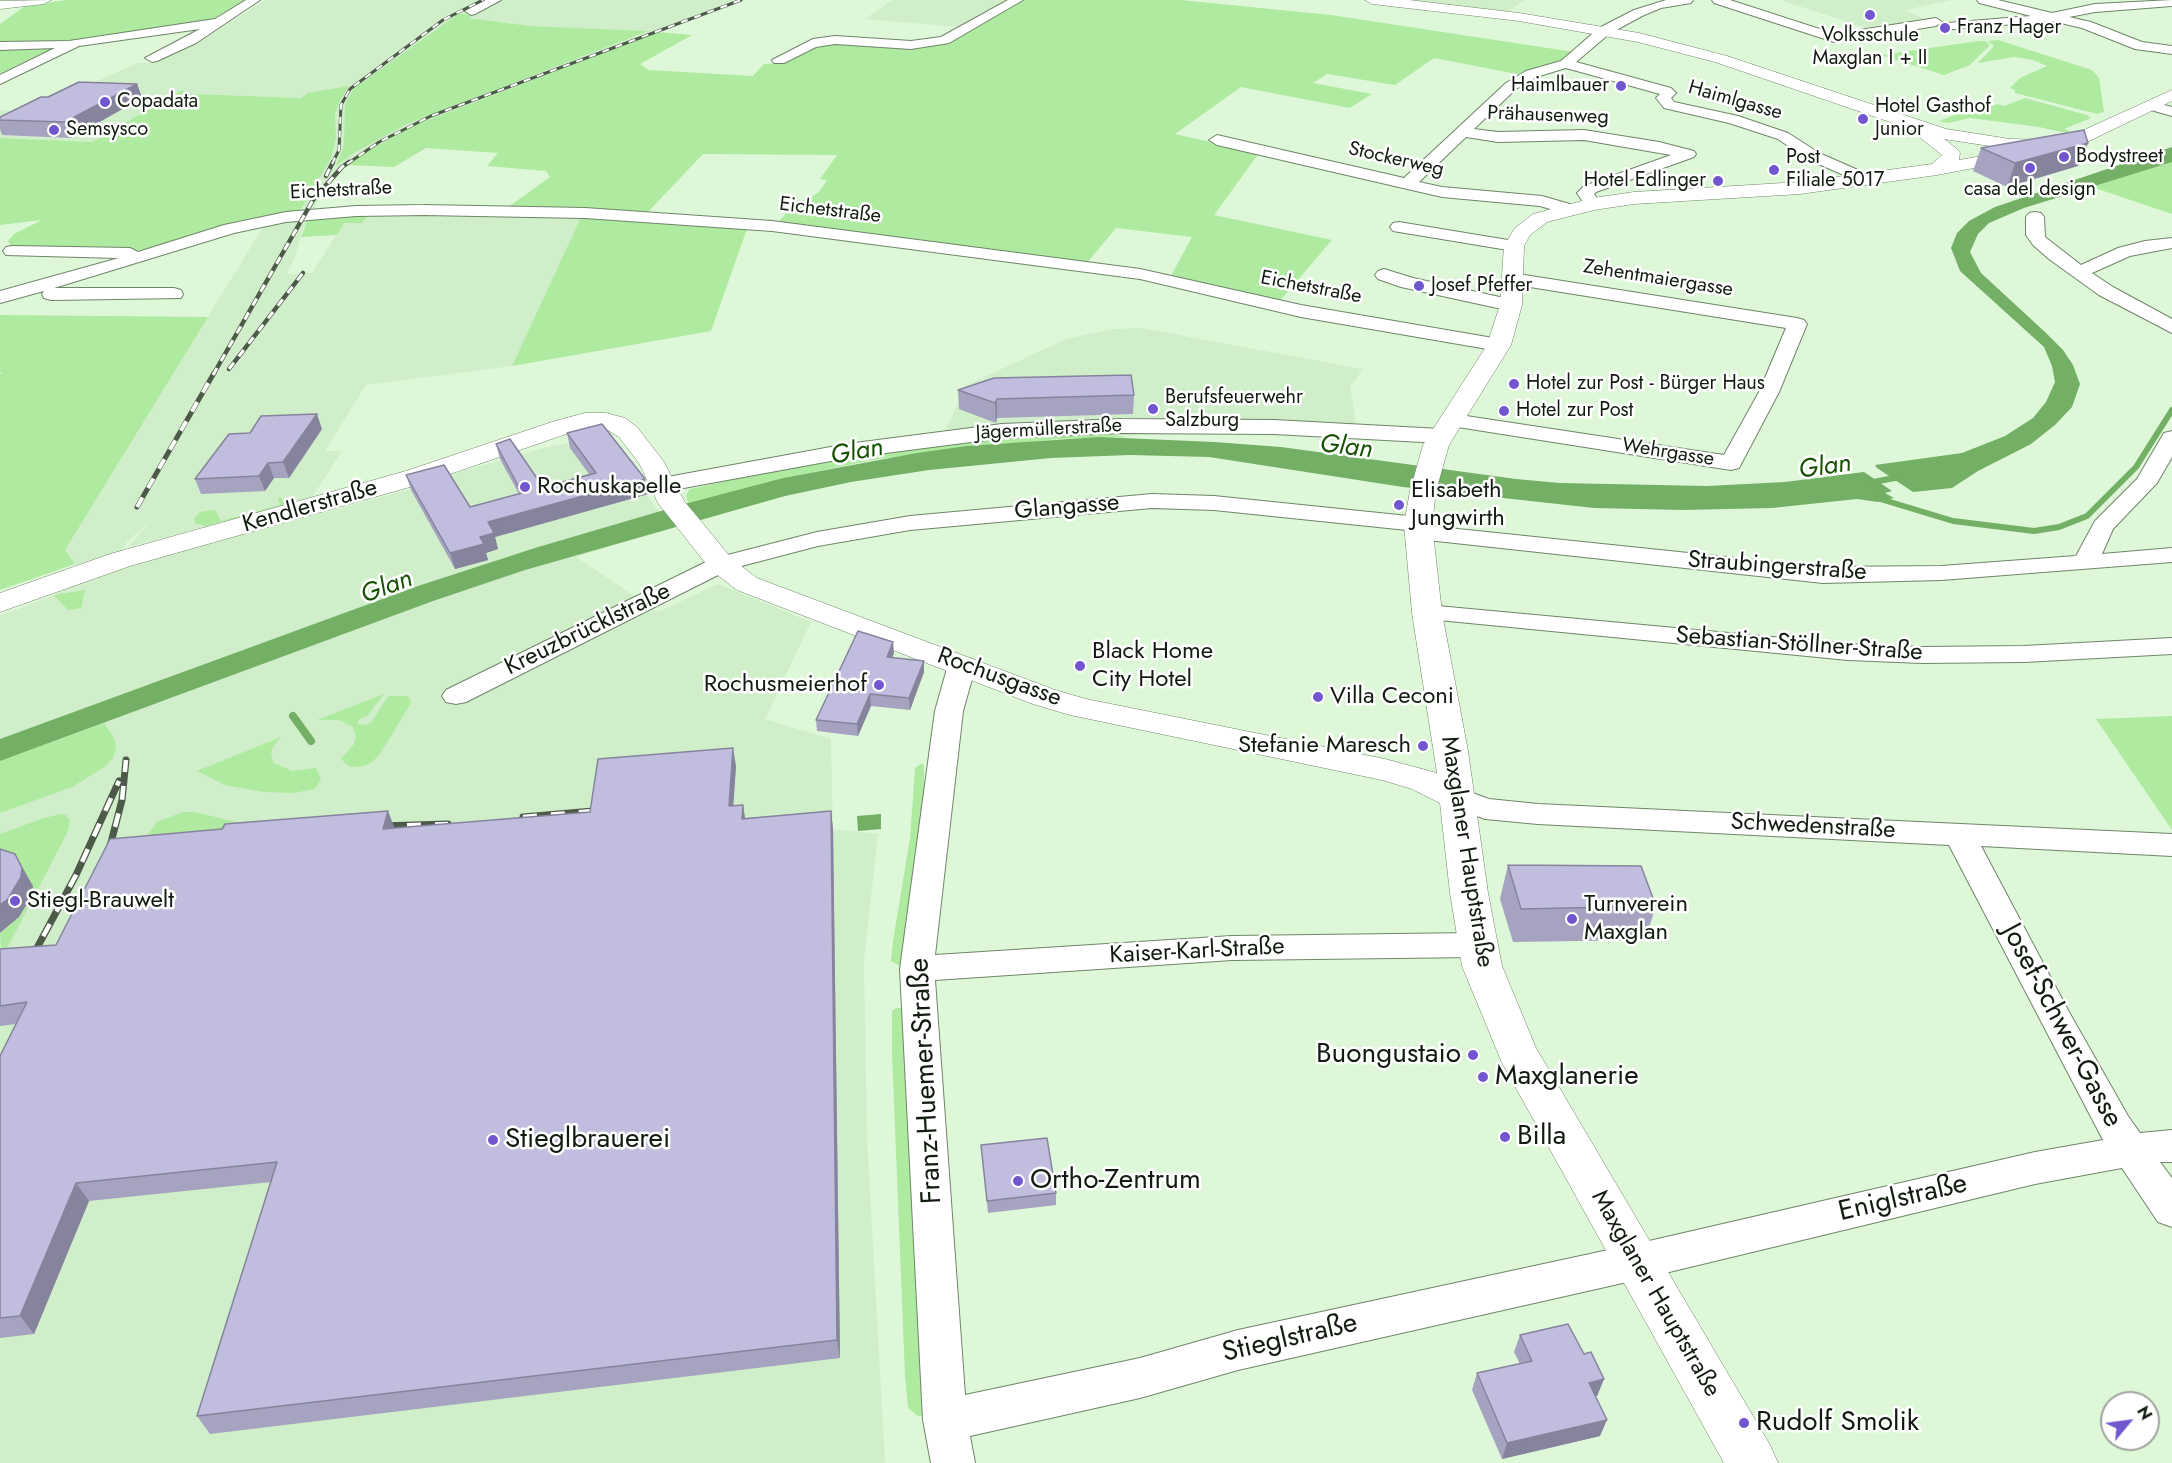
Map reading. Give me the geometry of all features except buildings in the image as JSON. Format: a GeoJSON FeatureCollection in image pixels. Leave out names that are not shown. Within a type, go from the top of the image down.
{"type":"FeatureCollection","features":[{"type":"Feature","properties":{"kind":"street"},"geometry":{"type":"LineString","coordinates":[[0,6],[44,0]]}},
{"type":"Feature","properties":{"kind":"street"},"geometry":{"type":"LineString","coordinates":[[152,58],[191,40],[254,0]]}},
{"type":"Feature","properties":{"kind":"street"},"geometry":{"type":"LineString","coordinates":[[471,11],[495,0]]}},
{"type":"Feature","properties":{"kind":"street"},"geometry":{"type":"LineString","coordinates":[[779,60],[813,44],[835,40],[911,45],[944,40],[1017,0]]}},
{"type":"Feature","properties":{"kind":"street"},"geometry":{"type":"LineString","coordinates":[[1372,0],[1519,17],[1604,31],[1721,59],[1919,128],[1984,147],[2000,158]]}},
{"type":"Feature","properties":{"kind":"street"},"geometry":{"type":"LineString","coordinates":[[1407,184],[1511,86],[1530,74],[1566,64],[1604,31],[1638,12],[1658,5],[1685,0]]}},
{"type":"Feature","properties":{"kind":"street"},"geometry":{"type":"LineString","coordinates":[[1718,0],[1834,38],[1942,24],[2051,16],[2095,8],[2172,2]]}},
{"type":"Feature","properties":{"kind":"street"},"geometry":{"type":"LineString","coordinates":[[1983,0],[2086,25],[2139,51],[2172,50]]}},
{"type":"Feature","properties":{"kind":"street"},"geometry":{"type":"LineString","coordinates":[[2140,4],[2172,14]]}},
{"type":"Feature","properties":{"kind":"street"},"geometry":{"type":"LineString","coordinates":[[1917,14],[1973,36]]}},
{"type":"Feature","properties":{"kind":"street"},"geometry":{"type":"LineString","coordinates":[[0,46],[76,43],[220,22]]}},
{"type":"Feature","properties":{"kind":"street"},"geometry":{"type":"LineString","coordinates":[[0,80],[76,43]]}},
{"type":"Feature","properties":{"kind":"street","name":"Haimlgasse"},"geometry":{"type":"LineString","coordinates":[[1566,64],[1666,91],[1669,93],[1663,98],[1669,105],[1733,119],[1783,136],[1813,156],[1868,180]]}},
{"type":"Feature","properties":{"kind":"street"},"geometry":{"type":"LineString","coordinates":[[1399,227],[1514,246],[1521,232],[1540,218],[1567,209],[1634,198],[1752,192],[1868,180],[2000,158],[2064,144],[2172,95]]}},
{"type":"Feature","properties":{"kind":"street"},"geometry":{"type":"LineString","coordinates":[[2150,105],[2172,112]]}},
{"type":"Feature","properties":{"kind":"street"},"geometry":{"type":"LineString","coordinates":[[1919,128],[1962,148],[2000,158]]}},
{"type":"Feature","properties":{"kind":"street"},"geometry":{"type":"LineString","coordinates":[[1919,128],[1951,153],[1950,159],[1936,169]]}},
{"type":"Feature","properties":{"kind":"street","name":"Prähausenweg"},"geometry":{"type":"LineString","coordinates":[[1461,132],[1498,137],[1584,135],[1688,154],[1590,189],[1585,193],[1593,204]]}},
{"type":"Feature","properties":{"kind":"street"},"geometry":{"type":"LineString","coordinates":[[1944,134],[2010,144],[2064,144]]}},
{"type":"Feature","properties":{"kind":"street","name":"Stockerweg"},"geometry":{"type":"LineString","coordinates":[[1217,140],[1459,195],[1542,201],[1567,209]]}},
{"type":"Feature","properties":{"kind":"street","name":"Eichetstraße"},"geometry":{"type":"LineString","coordinates":[[0,297],[252,223],[330,213],[486,210],[672,218],[772,226],[1140,274],[1301,311],[1499,345]]}},
{"type":"Feature","properties":{"kind":"street"},"geometry":{"type":"LineString","coordinates":[[2035,217],[2035,235],[2038,241],[2106,291],[2172,327]]}},
{"type":"Feature","properties":{"kind":"street"},"geometry":{"type":"LineString","coordinates":[[2079,272],[2124,252],[2145,246],[2172,243]]}},
{"type":"Feature","properties":{"kind":"street","name":"Maxglaner Hauptstraße"},"geometry":{"type":"LineString","coordinates":[[1514,246],[1511,305],[1499,345],[1446,428],[1426,479],[1418,528],[1427,613],[1477,945],[1492,996],[1517,1052],[1752,1463]]}},
{"type":"Feature","properties":{"kind":"street","name":"Eichetstraße"},"geometry":{"type":"LineString","coordinates":[[12,251],[151,253]]}},
{"type":"Feature","properties":{"kind":"street"},"geometry":{"type":"LineString","coordinates":[[1384,275],[1408,283],[1511,305]]}},
{"type":"Feature","properties":{"kind":"street","name":"Zehentmaiergasse"},"geometry":{"type":"LineString","coordinates":[[1512,279],[1797,324]]}},
{"type":"Feature","properties":{"kind":"street","name":"Eichetstraße"},"geometry":{"type":"LineString","coordinates":[[19,293],[174,294]]}},
{"type":"Feature","properties":{"kind":"street","name":"Wehrgasse"},"geometry":{"type":"LineString","coordinates":[[1446,428],[1731,463],[1769,392],[1797,324]]}},
{"type":"Feature","properties":{"kind":"street","name":"Kendlerstraße"},"geometry":{"type":"LineString","coordinates":[[0,603],[120,560],[415,477],[564,426],[593,420],[609,421],[620,425]]}},
{"type":"Feature","properties":{"kind":"street","name":"Rochusgasse"},"geometry":{"type":"LineString","coordinates":[[620,425],[649,460],[675,505],[721,564],[747,584],[822,615],[1044,697],[1082,708],[1384,770],[1424,781],[1456,797]]}},
{"type":"Feature","properties":{"kind":"street","name":"Jägermüllerstraße"},"geometry":{"type":"LineString","coordinates":[[675,505],[847,451],[1002,431],[1120,426],[1446,428]]}},
{"type":"Feature","properties":{"kind":"street"},"geometry":{"type":"LineString","coordinates":[[2087,562],[2091,548],[2103,526],[2146,483],[2172,438]]}},
{"type":"Feature","properties":{"kind":"street","name":"Glangasse"},"geometry":{"type":"LineString","coordinates":[[721,564],[817,539],[910,523],[1152,501],[1214,503],[1418,528]]}},
{"type":"Feature","properties":{"kind":"street","name":"Straubingerstraße"},"geometry":{"type":"LineString","coordinates":[[1418,528],[1823,575],[1941,573],[2172,555]]}},
{"type":"Feature","properties":{"kind":"street","name":"Kreuzbrücklstraße"},"geometry":{"type":"LineString","coordinates":[[456,696],[721,564]]}},
{"type":"Feature","properties":{"kind":"street","name":"Sebastian-Stöllner-Straße"},"geometry":{"type":"LineString","coordinates":[[1427,613],[1848,652],[1922,655],[2024,654],[2172,646]]}},
{"type":"Feature","properties":{"kind":"street","name":"Franz-Huemer-Straße"},"geometry":{"type":"LineString","coordinates":[[953,1463],[945,1420],[918,969],[949,711],[962,665]]}},
{"type":"Feature","properties":{"kind":"street","name":"Schwedenstraße"},"geometry":{"type":"LineString","coordinates":[[1456,797],[1485,809],[1538,814],[2172,845]]}},
{"type":"Feature","properties":{"kind":"street","name":"Josef-Schwer-Gasse"},"geometry":{"type":"LineString","coordinates":[[1960,836],[2056,1020],[2130,1152],[2172,1210]]}},
{"type":"Feature","properties":{"kind":"street","name":"Kaiser-Karl-Straße"},"geometry":{"type":"LineString","coordinates":[[918,969],[1232,948],[1477,945]]}},
{"type":"Feature","properties":{"kind":"street","name":"Eniglstraße"},"geometry":{"type":"LineString","coordinates":[[1636,1262],[2035,1168],[2172,1146]]}},
{"type":"Feature","properties":{"kind":"street","name":"Stieglstraße"},"geometry":{"type":"LineString","coordinates":[[945,1420],[1140,1378],[1249,1347],[1636,1262]]}},
{"type":"Feature","properties":{"kind":"shaded area"},"geometry":{"type":"Polygon","coordinates":[[[66,0],[244,0],[208,22],[74,42],[0,45],[0,24],[25,6],[66,0]]]}},
{"type":"Feature","properties":{"kind":"shaded area"},"geometry":{"type":"Polygon","coordinates":[[[265,0],[746,0],[449,111],[388,139],[348,165],[323,192],[302,231],[296,254],[287,274],[312,273],[344,223],[362,223],[367,213],[582,215],[512,366],[366,385],[325,451],[342,451],[311,499],[128,547],[151,520],[126,543],[113,570],[433,483],[436,479],[539,449],[604,436],[671,528],[576,557],[658,612],[718,584],[811,622],[765,719],[831,739],[833,829],[878,834],[864,959],[867,1138],[885,1463],[0,1463],[0,616],[54,595],[90,576],[75,564],[65,550],[266,222],[299,213],[311,193],[338,104],[348,87],[309,93],[301,98],[193,94],[182,90],[92,142],[0,138],[0,110],[32,111],[137,63],[154,63],[201,41],[265,0]],[[458,14],[353,89],[347,99],[344,145],[336,166],[354,153],[405,125],[646,31],[530,26],[467,18],[472,16],[458,14]]]}},
{"type":"Feature","properties":{"kind":"shaded area"},"geometry":{"type":"Polygon","coordinates":[[[892,0],[1019,0],[972,28],[865,19],[892,0]]]}},
{"type":"Feature","properties":{"kind":"shaded area"},"geometry":{"type":"Polygon","coordinates":[[[1019,0],[1181,0],[1331,15],[1574,52],[1562,62],[1522,75],[1434,58],[1395,85],[1327,74],[1313,83],[1372,94],[1350,108],[1241,87],[1175,134],[1259,153],[1214,215],[1332,240],[1279,302],[1171,276],[1192,237],[1116,228],[1086,264],[777,224],[797,200],[807,200],[819,192],[827,180],[820,179],[837,155],[703,154],[645,215],[507,208],[550,177],[546,171],[487,166],[498,153],[426,148],[394,167],[348,165],[412,126],[658,32],[692,35],[640,64],[648,70],[753,76],[764,64],[783,63],[818,44],[830,42],[931,46],[1019,0]]]}},
{"type":"Feature","properties":{"kind":"shaded area"},"geometry":{"type":"Polygon","coordinates":[[[1411,0],[1524,0],[1508,12],[1411,0]]]}},
{"type":"Feature","properties":{"kind":"shaded area","name":"Volksschule Maxglan I + II"},"geometry":{"type":"Polygon","coordinates":[[[1780,0],[1951,0],[1905,10],[1927,20],[1872,30],[1780,0]]]}},
{"type":"Feature","properties":{"kind":"shaded area"},"geometry":{"type":"Polygon","coordinates":[[[458,14],[474,15],[468,18],[530,26],[648,31],[405,125],[354,153],[336,166],[344,145],[345,104],[353,89],[458,14]]]}},
{"type":"Feature","properties":{"kind":"shaded area"},"geometry":{"type":"Polygon","coordinates":[[[1998,40],[2092,70],[2099,78],[2104,112],[2097,114],[2015,93],[2015,90],[2010,88],[2020,78],[2047,66],[2033,60],[2014,57],[1978,63],[1994,46],[1988,41],[1998,40]]]}},
{"type":"Feature","properties":{"kind":"shaded area"},"geometry":{"type":"Polygon","coordinates":[[[1985,41],[1990,45],[1970,65],[1944,75],[1881,55],[1985,41]]]}},
{"type":"Feature","properties":{"kind":"shaded area"},"geometry":{"type":"Polygon","coordinates":[[[64,46],[0,77],[0,47],[64,46]]]}},
{"type":"Feature","properties":{"kind":"shaded area"},"geometry":{"type":"Polygon","coordinates":[[[349,86],[338,104],[335,115],[336,138],[331,158],[299,213],[155,250],[12,249],[8,241],[14,234],[42,220],[0,225],[0,138],[92,142],[182,90],[193,94],[301,98],[308,93],[349,86]]]}},
{"type":"Feature","properties":{"kind":"shaded area"},"geometry":{"type":"Polygon","coordinates":[[[2025,98],[2091,118],[2064,129],[2070,131],[2066,133],[1970,118],[1948,123],[1939,121],[1968,110],[1977,112],[1997,104],[2004,106],[2025,98]]]}},
{"type":"Feature","properties":{"kind":"shaded area"},"geometry":{"type":"Polygon","coordinates":[[[2172,147],[2172,162],[2024,208],[1989,223],[1978,234],[1970,252],[1981,273],[2063,350],[2073,365],[2080,384],[2072,407],[2055,425],[2031,444],[1978,471],[1952,488],[1913,492],[1877,468],[1875,465],[1962,453],[2005,436],[2033,418],[2046,402],[2055,382],[2052,366],[2044,347],[1960,271],[1951,248],[1957,233],[1969,221],[1995,207],[2172,147]]]}},
{"type":"Feature","properties":{"kind":"shaded area"},"geometry":{"type":"Polygon","coordinates":[[[2172,162],[2172,214],[2092,187],[2172,162]]]}},
{"type":"Feature","properties":{"kind":"shaded area"},"geometry":{"type":"Polygon","coordinates":[[[369,215],[362,223],[344,223],[337,235],[301,237],[309,216],[369,215]]]}},
{"type":"Feature","properties":{"kind":"shaded area"},"geometry":{"type":"Polygon","coordinates":[[[582,215],[748,226],[711,331],[512,366],[582,215]]]}},
{"type":"Feature","properties":{"kind":"shaded area"},"geometry":{"type":"Polygon","coordinates":[[[0,315],[208,317],[65,550],[75,564],[0,590],[0,374],[2,373],[0,372],[0,315]]]}},
{"type":"Feature","properties":{"kind":"shaded area"},"geometry":{"type":"Polygon","coordinates":[[[1141,328],[1363,369],[1350,387],[1356,424],[1159,421],[1018,424],[945,430],[967,385],[1066,339],[1114,329],[1141,328]]]}},
{"type":"Feature","properties":{"kind":"shaded area"},"geometry":{"type":"Polygon","coordinates":[[[1097,432],[1127,437],[1057,439],[879,459],[783,478],[688,503],[686,495],[690,489],[808,463],[966,440],[1097,432]]]}},
{"type":"Feature","properties":{"kind":"shaded area"},"geometry":{"type":"Polygon","coordinates":[[[1099,437],[1281,447],[1560,483],[1707,486],[1785,482],[1864,472],[1892,491],[1885,493],[1894,498],[1878,502],[1857,499],[1772,508],[1683,510],[1594,508],[1403,487],[1209,457],[1130,455],[1051,458],[929,470],[851,482],[785,496],[525,570],[433,601],[0,761],[0,739],[418,586],[535,548],[783,478],[967,446],[1099,437]]]}},
{"type":"Feature","properties":{"kind":"shaded area"},"geometry":{"type":"Polygon","coordinates":[[[278,498],[287,502],[283,506],[205,526],[195,523],[194,518],[200,512],[215,510],[221,521],[280,505],[278,498]]]}},
{"type":"Feature","properties":{"kind":"shaded area"},"geometry":{"type":"Polygon","coordinates":[[[85,590],[81,608],[68,610],[54,595],[85,590]]]}},
{"type":"Feature","properties":{"kind":"shaded area"},"geometry":{"type":"Polygon","coordinates":[[[384,694],[367,716],[359,719],[357,724],[371,723],[388,696],[407,696],[411,703],[380,754],[364,766],[350,767],[341,759],[354,744],[356,737],[353,727],[339,720],[317,720],[384,694]]]}},
{"type":"Feature","properties":{"kind":"shaded area"},"geometry":{"type":"Polygon","coordinates":[[[2172,716],[2172,830],[2096,719],[2172,716]]]}},
{"type":"Feature","properties":{"kind":"shaded area"},"geometry":{"type":"Polygon","coordinates":[[[104,723],[115,740],[116,749],[113,758],[106,766],[72,787],[0,813],[0,761],[104,723]]]}},
{"type":"Feature","properties":{"kind":"shaded area"},"geometry":{"type":"Polygon","coordinates":[[[281,737],[273,747],[271,754],[274,763],[292,771],[316,768],[321,779],[315,789],[293,793],[264,792],[225,785],[197,771],[281,737]]]}},
{"type":"Feature","properties":{"kind":"shaded area"},"geometry":{"type":"Polygon","coordinates":[[[921,764],[924,765],[924,787],[902,967],[891,961],[910,838],[915,768],[921,764]]]}},
{"type":"Feature","properties":{"kind":"shaded area"},"geometry":{"type":"Polygon","coordinates":[[[183,812],[195,812],[252,826],[141,844],[157,822],[183,812]]]}},
{"type":"Feature","properties":{"kind":"shaded area"},"geometry":{"type":"Polygon","coordinates":[[[61,814],[66,815],[70,821],[67,833],[2,958],[0,934],[19,917],[27,906],[32,896],[33,886],[26,873],[0,863],[0,834],[61,814]]]}},
{"type":"Feature","properties":{"kind":"shaded area"},"geometry":{"type":"Polygon","coordinates":[[[881,814],[881,829],[858,831],[857,816],[881,814]]]}},
{"type":"Feature","properties":{"kind":"shaded area"},"geometry":{"type":"Polygon","coordinates":[[[896,1008],[903,1008],[929,1415],[918,1416],[908,1408],[905,1376],[892,1053],[892,1011],[896,1008]]]}},
{"type":"Feature","properties":{"kind":"waterway"},"geometry":{"type":"LineString","coordinates":[[1877,498],[1953,521],[2034,531],[2059,527],[2087,516],[2136,467],[2172,410]]}},
{"type":"Feature","properties":{"kind":"waterway","name":"Glan"},"geometry":{"type":"LineString","coordinates":[[1868,483],[1900,477]]}},
{"type":"Feature","properties":{"kind":"waterway"},"geometry":{"type":"LineString","coordinates":[[293,716],[311,741]]}},
{"type":"Feature","properties":{"kind":"railway"},"geometry":{"type":"LineString","coordinates":[[326,176],[339,150],[341,105],[350,89],[443,20],[483,0]]}},
{"type":"Feature","properties":{"kind":"railway"},"geometry":{"type":"LineString","coordinates":[[347,164],[379,142],[431,116],[741,0]]}},
{"type":"Feature","properties":{"kind":"railway"},"geometry":{"type":"LineString","coordinates":[[213,375],[313,200],[349,162]]}},
{"type":"Feature","properties":{"kind":"railway"},"geometry":{"type":"LineString","coordinates":[[229,369],[303,273]]}},
{"type":"Feature","properties":{"kind":"railway"},"geometry":{"type":"LineString","coordinates":[[137,507],[214,373]]}},
{"type":"Feature","properties":{"kind":"railway"},"geometry":{"type":"LineString","coordinates":[[108,854],[122,800],[126,760]]}},
{"type":"Feature","properties":{"kind":"railway"},"geometry":{"type":"LineString","coordinates":[[30,961],[76,875],[119,781]]}},
{"type":"Feature","properties":{"kind":"railway"},"geometry":{"type":"LineString","coordinates":[[523,817],[593,811]]}},
{"type":"Feature","properties":{"kind":"railway"},"geometry":{"type":"LineString","coordinates":[[379,826],[448,824]]}},
{"type":"Feature","properties":{"kind":"place","name":"Volksschule Maxglan I + II"},"geometry":{"type":"Point","coordinates":[1870,15]}},
{"type":"Feature","properties":{"kind":"place","name":"Franz Hager"},"geometry":{"type":"Point","coordinates":[1945,28]}},
{"type":"Feature","properties":{"kind":"place","name":"Haimlbauer"},"geometry":{"type":"Point","coordinates":[1621,86]}},
{"type":"Feature","properties":{"kind":"place","name":"Copadata"},"geometry":{"type":"Point","coordinates":[105,102]}},
{"type":"Feature","properties":{"kind":"place","name":"Hotel Gasthof Junior"},"geometry":{"type":"Point","coordinates":[1863,119]}},
{"type":"Feature","properties":{"kind":"place","name":"Semsysco"},"geometry":{"type":"Point","coordinates":[54,130]}},
{"type":"Feature","properties":{"kind":"place","name":"Bodystreet"},"geometry":{"type":"Point","coordinates":[2064,157]}},
{"type":"Feature","properties":{"kind":"place","name":"casa del design"},"geometry":{"type":"Point","coordinates":[2030,168]}},
{"type":"Feature","properties":{"kind":"place","name":"Post Filiale 5017"},"geometry":{"type":"Point","coordinates":[1774,170]}},
{"type":"Feature","properties":{"kind":"place","name":"Hotel Edlinger"},"geometry":{"type":"Point","coordinates":[1718,181]}},
{"type":"Feature","properties":{"kind":"place","name":"Josef Pfeffer"},"geometry":{"type":"Point","coordinates":[1419,286]}},
{"type":"Feature","properties":{"kind":"place","name":"Hotel zur Post - Bürger Haus"},"geometry":{"type":"Point","coordinates":[1514,384]}},
{"type":"Feature","properties":{"kind":"place","name":"Berufsfeuerwehr Salzburg"},"geometry":{"type":"Point","coordinates":[1153,409]}},
{"type":"Feature","properties":{"kind":"place","name":"Hotel zur Post"},"geometry":{"type":"Point","coordinates":[1504,411]}},
{"type":"Feature","properties":{"kind":"place","name":"Rochuskapelle"},"geometry":{"type":"Point","coordinates":[525,487]}},
{"type":"Feature","properties":{"kind":"place","name":"Elisabeth Jungwirth"},"geometry":{"type":"Point","coordinates":[1399,505]}},
{"type":"Feature","properties":{"kind":"place","name":"Black Home City Hotel"},"geometry":{"type":"Point","coordinates":[1080,666]}},
{"type":"Feature","properties":{"kind":"place","name":"Rochusmeierhof"},"geometry":{"type":"Point","coordinates":[879,685]}},
{"type":"Feature","properties":{"kind":"place","name":"Villa Ceconi"},"geometry":{"type":"Point","coordinates":[1318,697]}},
{"type":"Feature","properties":{"kind":"place","name":"Stefanie Maresch"},"geometry":{"type":"Point","coordinates":[1423,746]}},
{"type":"Feature","properties":{"kind":"place","name":"Stiegl-Brauwelt"},"geometry":{"type":"Point","coordinates":[15,901]}},
{"type":"Feature","properties":{"kind":"place","name":"Turnverein Maxglan"},"geometry":{"type":"Point","coordinates":[1572,919]}},
{"type":"Feature","properties":{"kind":"place","name":"Buongustaio"},"geometry":{"type":"Point","coordinates":[1473,1055]}},
{"type":"Feature","properties":{"kind":"place","name":"Maxglanerie"},"geometry":{"type":"Point","coordinates":[1483,1077]}},
{"type":"Feature","properties":{"kind":"place","name":"Billa"},"geometry":{"type":"Point","coordinates":[1505,1137]}},
{"type":"Feature","properties":{"kind":"place","name":"Stieglbrauerei"},"geometry":{"type":"Point","coordinates":[493,1140]}},
{"type":"Feature","properties":{"kind":"place","name":"Ortho-Zentrum"},"geometry":{"type":"Point","coordinates":[1018,1181]}},
{"type":"Feature","properties":{"kind":"place","name":"Rudolf Smolik"},"geometry":{"type":"Point","coordinates":[1744,1423]}}]}
